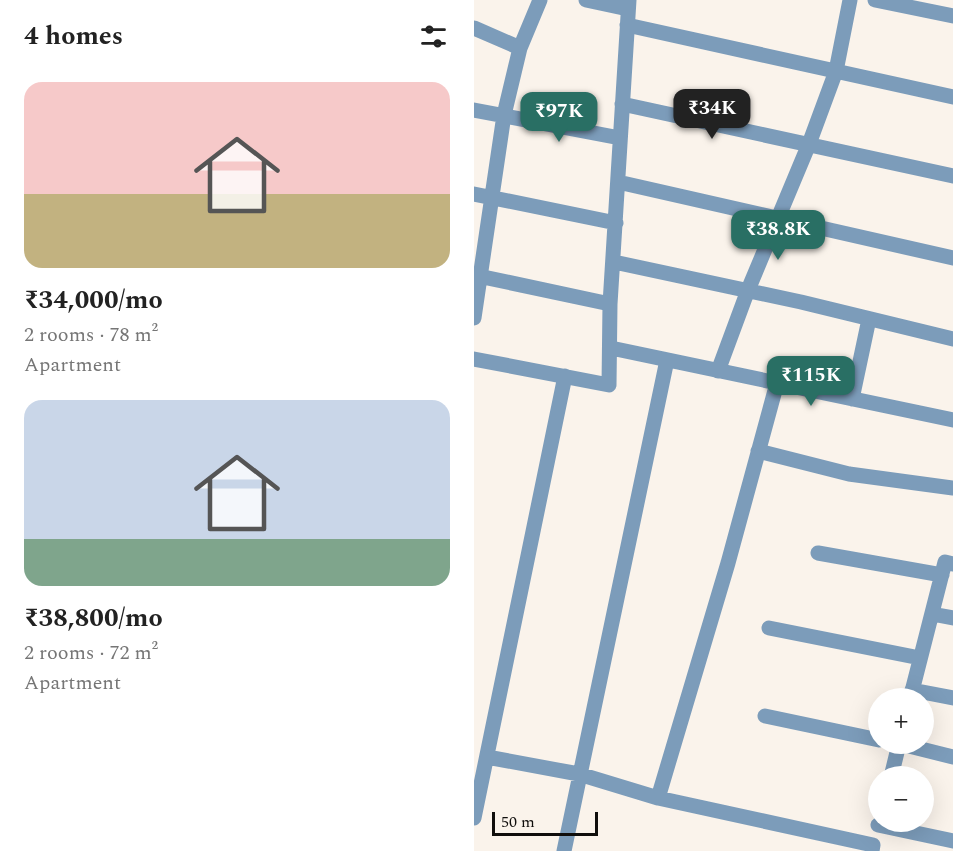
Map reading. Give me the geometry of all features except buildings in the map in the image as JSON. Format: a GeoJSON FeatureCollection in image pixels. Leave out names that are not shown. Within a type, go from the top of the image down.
{"type":"FeatureCollection","features":[{"type":"Feature","properties":{"kind":"street"},"geometry":{"type":"LineString","coordinates":[[474,318],[478,276],[493,198],[504,116],[520,48],[540,0]]}},
{"type":"Feature","properties":{"kind":"street"},"geometry":{"type":"LineString","coordinates":[[585,0],[836,71],[953,97]]}},
{"type":"Feature","properties":{"kind":"street"},"geometry":{"type":"LineString","coordinates":[[718,371],[836,71],[850,0]]}},
{"type":"Feature","properties":{"kind":"street"},"geometry":{"type":"LineString","coordinates":[[874,0],[953,16]]}},
{"type":"Feature","properties":{"kind":"street"},"geometry":{"type":"LineString","coordinates":[[474,358],[609,385],[610,304],[628,11]]}},
{"type":"Feature","properties":{"kind":"street"},"geometry":{"type":"LineString","coordinates":[[474,28],[520,48]]}},
{"type":"Feature","properties":{"kind":"street"},"geometry":{"type":"LineString","coordinates":[[622,104],[953,176]]}},
{"type":"Feature","properties":{"kind":"street"},"geometry":{"type":"LineString","coordinates":[[474,110],[620,138]]}},
{"type":"Feature","properties":{"kind":"street"},"geometry":{"type":"LineString","coordinates":[[618,182],[953,258]]}},
{"type":"Feature","properties":{"kind":"street"},"geometry":{"type":"LineString","coordinates":[[474,194],[616,223]]}},
{"type":"Feature","properties":{"kind":"street"},"geometry":{"type":"LineString","coordinates":[[614,262],[748,290],[953,339]]}},
{"type":"Feature","properties":{"kind":"street"},"geometry":{"type":"LineString","coordinates":[[478,276],[610,304]]}},
{"type":"Feature","properties":{"kind":"street"},"geometry":{"type":"LineString","coordinates":[[852,399],[869,319]]}},
{"type":"Feature","properties":{"kind":"street"},"geometry":{"type":"LineString","coordinates":[[611,348],[953,420]]}},
{"type":"Feature","properties":{"kind":"street"},"geometry":{"type":"LineString","coordinates":[[564,851],[667,360]]}},
{"type":"Feature","properties":{"kind":"street"},"geometry":{"type":"LineString","coordinates":[[474,818],[565,376]]}},
{"type":"Feature","properties":{"kind":"street"},"geometry":{"type":"LineString","coordinates":[[658,798],[777,383]]}},
{"type":"Feature","properties":{"kind":"street"},"geometry":{"type":"LineString","coordinates":[[758,451],[849,474],[953,489]]}},
{"type":"Feature","properties":{"kind":"street"},"geometry":{"type":"LineString","coordinates":[[818,552],[942,575]]}},
{"type":"Feature","properties":{"kind":"street"},"geometry":{"type":"LineString","coordinates":[[912,688],[945,562],[953,564]]}},
{"type":"Feature","properties":{"kind":"street"},"geometry":{"type":"LineString","coordinates":[[932,614],[953,618]]}},
{"type":"Feature","properties":{"kind":"street"},"geometry":{"type":"LineString","coordinates":[[769,627],[920,658]]}},
{"type":"Feature","properties":{"kind":"street"},"geometry":{"type":"LineString","coordinates":[[934,696],[953,698]]}},
{"type":"Feature","properties":{"kind":"street"},"geometry":{"type":"LineString","coordinates":[[765,716],[868,738]]}},
{"type":"Feature","properties":{"kind":"street"},"geometry":{"type":"LineString","coordinates":[[934,752],[953,757]]}},
{"type":"Feature","properties":{"kind":"street"},"geometry":{"type":"LineString","coordinates":[[487,757],[579,774],[658,798],[872,848],[877,832]]}},
{"type":"Feature","properties":{"kind":"street"},"geometry":{"type":"LineString","coordinates":[[914,832],[953,841]]}}]}
